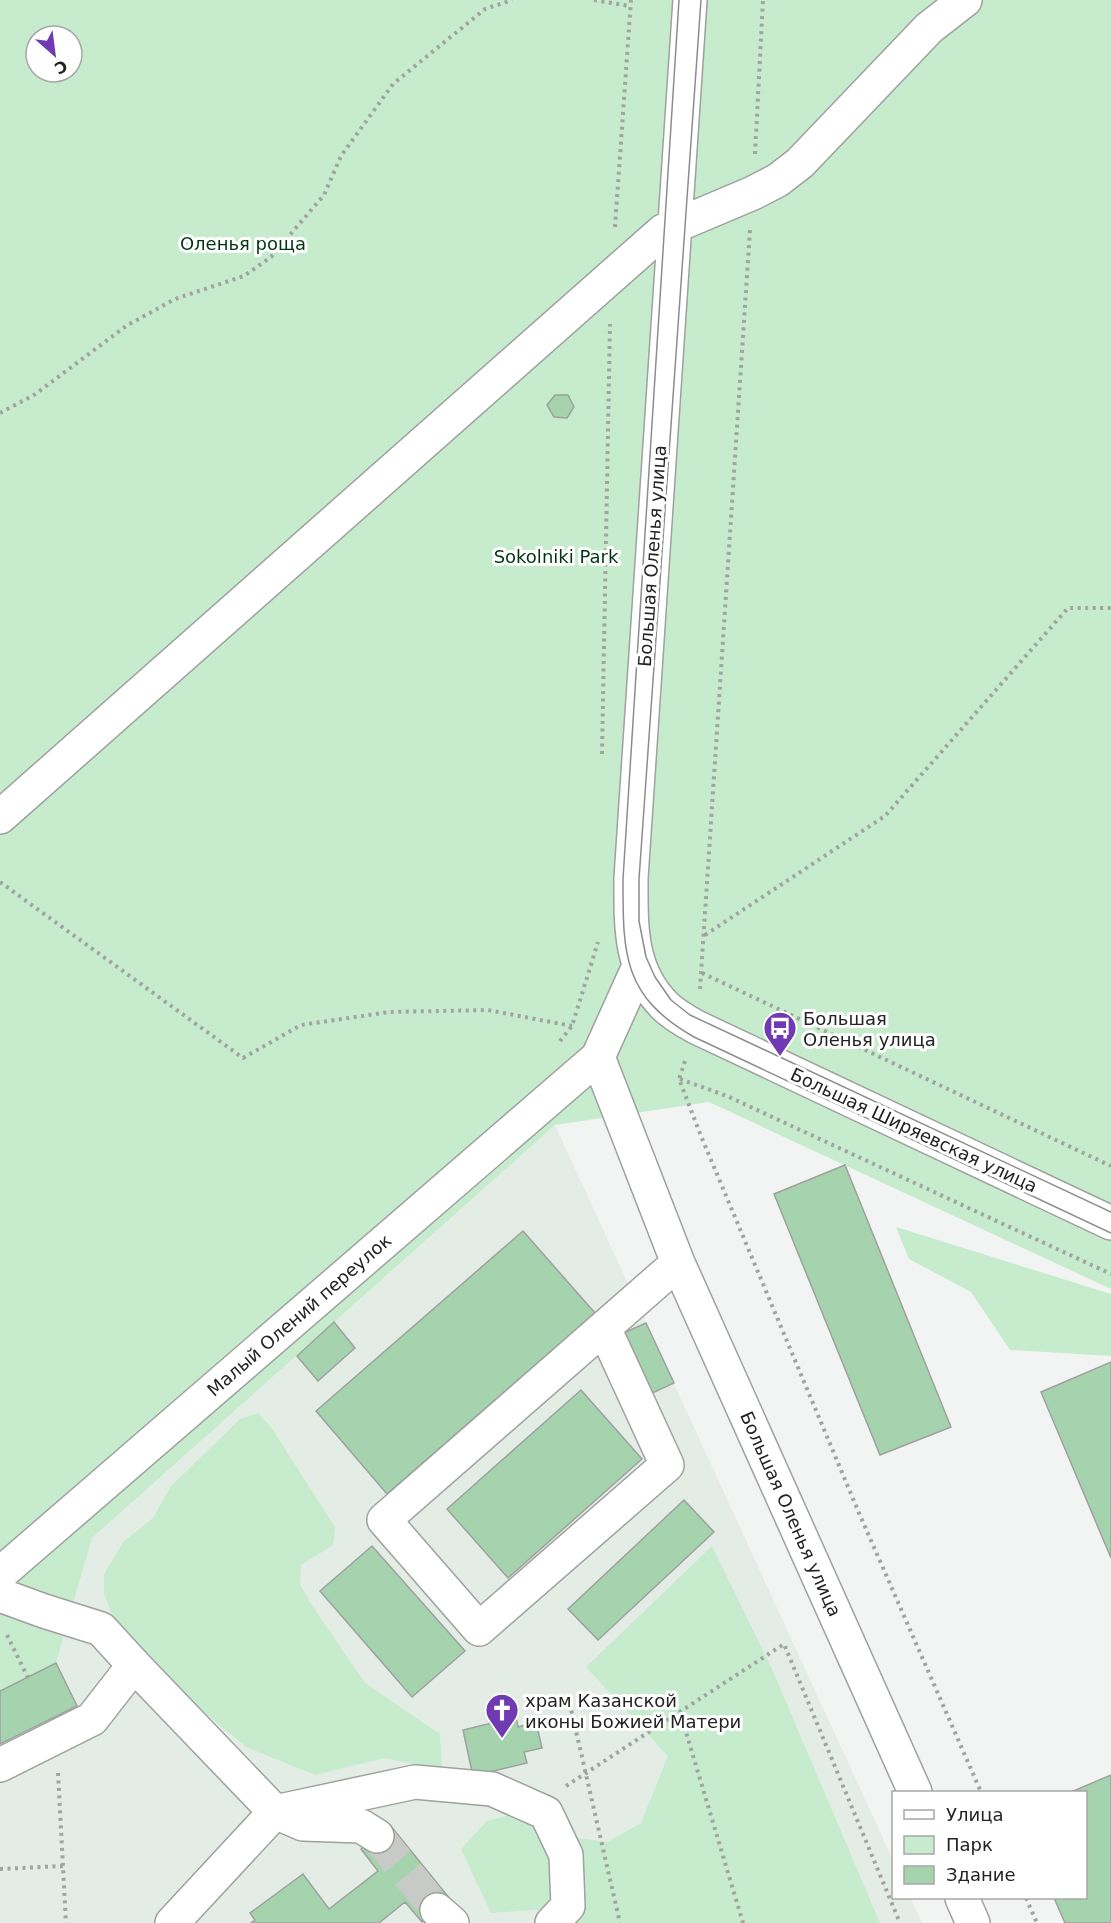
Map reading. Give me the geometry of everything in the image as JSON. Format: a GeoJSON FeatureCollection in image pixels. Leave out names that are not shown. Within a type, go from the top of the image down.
{"type":"FeatureCollection","features":[{"type":"Feature","properties":{"kind":"street","name":"Большая Оленья улица"},"geometry":{"type":"LineString","coordinates":[[639,966],[631,933],[631,879],[690,0]]}},
{"type":"Feature","properties":{"kind":"street"},"geometry":{"type":"LineString","coordinates":[[0,818],[663,231],[778,180],[800,163],[929,28],[965,0]]}},
{"type":"Feature","properties":{"kind":"street"},"geometry":{"type":"LineString","coordinates":[[598,1057],[639,966]]}},
{"type":"Feature","properties":{"kind":"street","name":"Большая Ширяевская улица"},"geometry":{"type":"LineString","coordinates":[[639,966],[650,987],[665,1006],[696,1027],[1111,1222]]}},
{"type":"Feature","properties":{"kind":"street","name":"Большая Оленья улица"},"geometry":{"type":"LineString","coordinates":[[598,1057],[678,1263],[915,1791]]}},
{"type":"Feature","properties":{"kind":"street","name":"Малый Олений переулок"},"geometry":{"type":"LineString","coordinates":[[0,1574],[598,1057]]}},
{"type":"Feature","properties":{"kind":"street"},"geometry":{"type":"LineString","coordinates":[[604,1328],[667,1465],[479,1629],[384,1520],[678,1263]]}},
{"type":"Feature","properties":{"kind":"street"},"geometry":{"type":"LineString","coordinates":[[0,1594],[101,1629],[275,1812],[303,1824],[361,1826],[377,1836]]}},
{"type":"Feature","properties":{"kind":"street"},"geometry":{"type":"LineString","coordinates":[[0,1764],[92,1719],[134,1665]]}},
{"type":"Feature","properties":{"kind":"street"},"geometry":{"type":"LineString","coordinates":[[172,1923],[275,1812],[415,1782],[492,1789],[546,1813],[566,1855],[568,1906],[552,1923]]}},
{"type":"Feature","properties":{"kind":"street"},"geometry":{"type":"LineString","coordinates":[[962,1899],[973,1923]]}},
{"type":"Feature","properties":{"kind":"path"},"geometry":{"type":"LineString","coordinates":[[0,413],[34,395],[126,326],[175,299],[244,276],[271,257],[324,195],[341,156],[393,84],[485,9],[512,0]]}},
{"type":"Feature","properties":{"kind":"path"},"geometry":{"type":"LineString","coordinates":[[594,0],[630,6]]}},
{"type":"Feature","properties":{"kind":"path"},"geometry":{"type":"LineString","coordinates":[[602,762],[612,275],[631,0]]}},
{"type":"Feature","properties":{"kind":"path"},"geometry":{"type":"LineString","coordinates":[[764,0],[702,973],[696,1027],[679,1079],[839,1466],[981,1791]]}},
{"type":"Feature","properties":{"kind":"path"},"geometry":{"type":"LineString","coordinates":[[704,936],[885,816],[1068,608],[1111,608]]}},
{"type":"Feature","properties":{"kind":"path"},"geometry":{"type":"LineString","coordinates":[[0,882],[243,1058],[301,1025],[389,1012],[488,1010],[572,1026],[598,939]]}},
{"type":"Feature","properties":{"kind":"path"},"geometry":{"type":"LineString","coordinates":[[702,973],[1111,1166]]}},
{"type":"Feature","properties":{"kind":"path"},"geometry":{"type":"LineString","coordinates":[[679,1079],[728,1096],[1111,1274]]}},
{"type":"Feature","properties":{"kind":"path"},"geometry":{"type":"LineString","coordinates":[[5,1631],[28,1678]]}},
{"type":"Feature","properties":{"kind":"path"},"geometry":{"type":"LineString","coordinates":[[533,1808],[784,1644],[900,1923]]}},
{"type":"Feature","properties":{"kind":"path"},"geometry":{"type":"LineString","coordinates":[[568,1696],[620,1923]]}},
{"type":"Feature","properties":{"kind":"path"},"geometry":{"type":"LineString","coordinates":[[680,1712],[743,1923]]}},
{"type":"Feature","properties":{"kind":"path"},"geometry":{"type":"LineString","coordinates":[[57,1736],[66,1923]]}},
{"type":"Feature","properties":{"kind":"path"},"geometry":{"type":"LineString","coordinates":[[0,1869],[63,1866]]}},
{"type":"Feature","properties":{"kind":"path"},"geometry":{"type":"LineString","coordinates":[[1026,1899],[1037,1923]]}},
{"type":"Feature","properties":{"kind":"shaded area"},"geometry":{"type":"Polygon","coordinates":[[[555,1125],[892,1858],[892,1899],[911,1899],[922,1923],[0,1923],[0,1691],[56,1663],[92,1538],[555,1125]]]}},
{"type":"Feature","properties":{"kind":"green space","name":"Sokolniki Park"},"geometry":{"type":"Polygon","coordinates":[[[0,0],[1111,0],[1111,1289],[709,1102],[555,1125],[92,1538],[56,1663],[0,1691],[0,0]]]}},
{"type":"Feature","properties":{"kind":"green space"},"geometry":{"type":"Polygon","coordinates":[[[896,1227],[1111,1294],[1111,1356],[1010,1350],[971,1292],[909,1259],[896,1227]]]}},
{"type":"Feature","properties":{"kind":"green space"},"geometry":{"type":"Polygon","coordinates":[[[258,1413],[271,1427],[335,1527],[333,1545],[301,1565],[300,1584],[309,1601],[365,1683],[440,1734],[442,1770],[385,1758],[315,1775],[246,1747],[198,1707],[114,1619],[104,1594],[104,1574],[124,1541],[153,1518],[171,1486],[240,1419],[258,1413]]]}},
{"type":"Feature","properties":{"kind":"green space"},"geometry":{"type":"Polygon","coordinates":[[[712,1546],[772,1669],[880,1923],[575,1923],[561,1908],[491,1913],[461,1849],[487,1821],[559,1802],[570,1837],[607,1842],[641,1823],[668,1756],[586,1667],[712,1546]]]}},
{"type":"Feature","properties":{"kind":"building"},"geometry":{"type":"Polygon","coordinates":[[[555,395],[568,395],[574,407],[567,418],[554,417],[547,405],[555,395]]]}},
{"type":"Feature","properties":{"kind":"building"},"geometry":{"type":"Polygon","coordinates":[[[845,1165],[951,1427],[880,1455],[774,1194],[845,1165]]]}},
{"type":"Feature","properties":{"kind":"building"},"geometry":{"type":"Polygon","coordinates":[[[523,1231],[595,1313],[387,1494],[316,1411],[523,1231]]]}},
{"type":"Feature","properties":{"kind":"building"},"geometry":{"type":"Polygon","coordinates":[[[334,1322],[355,1348],[318,1381],[297,1356],[334,1322]]]}},
{"type":"Feature","properties":{"kind":"building"},"geometry":{"type":"Polygon","coordinates":[[[646,1323],[674,1383],[646,1396],[619,1335],[646,1323]]]}},
{"type":"Feature","properties":{"kind":"building"},"geometry":{"type":"Polygon","coordinates":[[[1111,1362],[1111,1558],[1041,1392],[1111,1362]]]}},
{"type":"Feature","properties":{"kind":"building"},"geometry":{"type":"Polygon","coordinates":[[[581,1390],[642,1459],[508,1578],[447,1509],[581,1390]]]}},
{"type":"Feature","properties":{"kind":"building"},"geometry":{"type":"Polygon","coordinates":[[[684,1500],[714,1532],[598,1640],[568,1609],[684,1500]]]}},
{"type":"Feature","properties":{"kind":"building"},"geometry":{"type":"Polygon","coordinates":[[[372,1546],[465,1651],[412,1697],[320,1591],[372,1546]]]}},
{"type":"Feature","properties":{"kind":"building"},"geometry":{"type":"Polygon","coordinates":[[[56,1663],[77,1706],[0,1744],[0,1691],[56,1663]]]}},
{"type":"Feature","properties":{"kind":"building","name":"храм Казанской иконы Божией Матери"},"geometry":{"type":"Polygon","coordinates":[[[516,1717],[518,1727],[536,1722],[542,1748],[524,1752],[527,1763],[473,1776],[463,1730],[516,1717]]]}},
{"type":"Feature","properties":{"kind":"building"},"geometry":{"type":"Polygon","coordinates":[[[1111,1775],[1111,1923],[1065,1923],[1054,1899],[1087,1899],[1087,1791],[1073,1791],[1111,1775]]]}},
{"type":"Feature","properties":{"kind":"building"},"geometry":{"type":"Polygon","coordinates":[[[390,1825],[450,1899],[422,1922],[405,1902],[379,1923],[251,1923],[255,1920],[250,1913],[303,1874],[329,1909],[378,1871],[361,1849],[390,1825]]]}},
{"type":"Feature","properties":{"kind":"tunnel"},"geometry":{"type":"LineString","coordinates":[[377,1836],[437,1910]]}},
{"type":"Feature","properties":{"kind":"tram line"},"geometry":{"type":"LineString","coordinates":[[679,0],[623,879],[624,929],[631,970],[640,989],[653,1005],[670,1021],[694,1037],[1111,1233]]}},
{"type":"Feature","properties":{"kind":"tram line"},"geometry":{"type":"LineString","coordinates":[[701,0],[639,879],[639,921],[646,957],[655,977],[671,1000],[690,1015],[1111,1212]]}},
{"type":"Feature","properties":{"kind":"place","name":"Большая Оленья улица"},"geometry":{"type":"Point","coordinates":[780,1057]}},
{"type":"Feature","properties":{"kind":"place","name":"храм Казанской иконы Божией Матери"},"geometry":{"type":"Point","coordinates":[502,1739]}},
{"type":"Feature","properties":{"kind":"park label","name":"Оленья роща"},"geometry":{"type":"Point","coordinates":[243,243]}}]}
